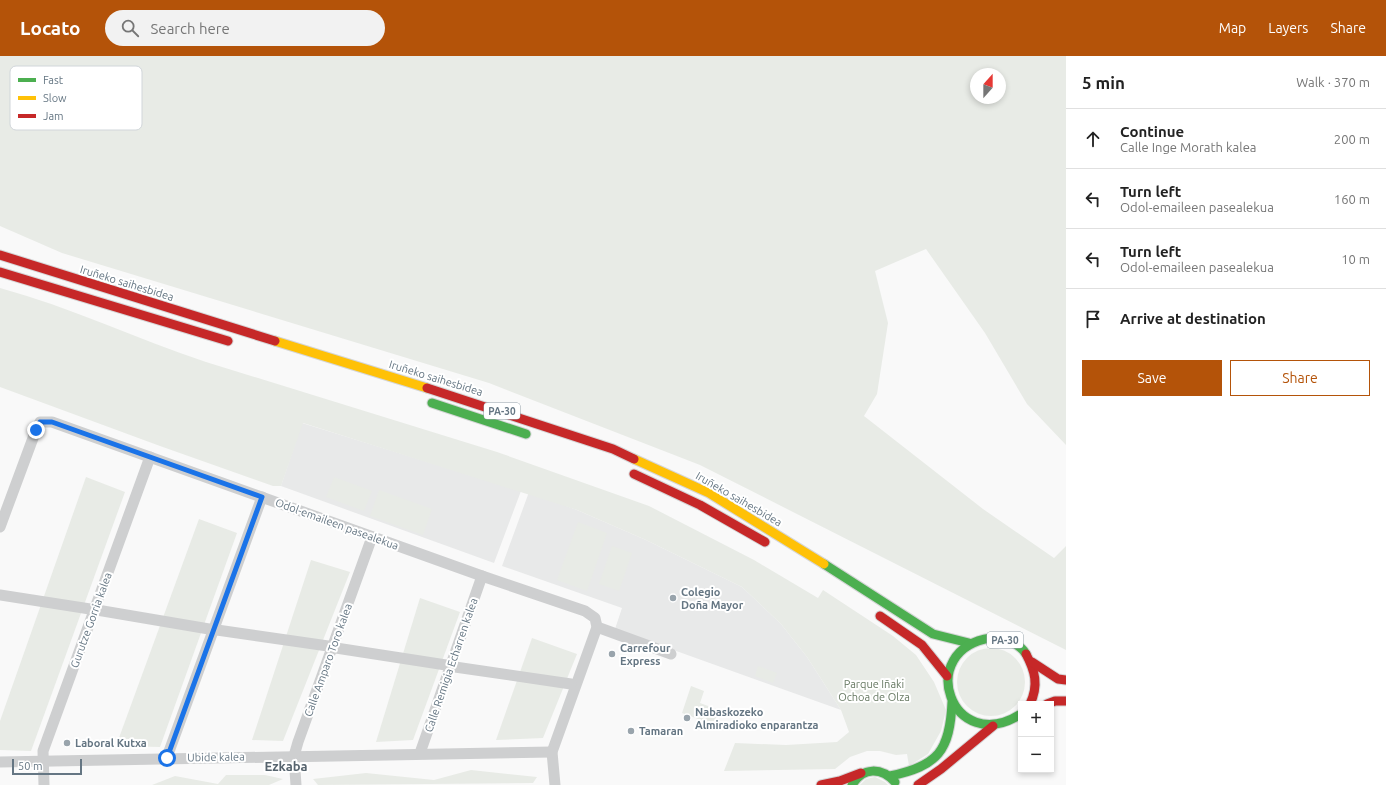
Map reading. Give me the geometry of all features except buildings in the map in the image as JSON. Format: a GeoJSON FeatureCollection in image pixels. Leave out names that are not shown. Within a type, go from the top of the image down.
{"type":"FeatureCollection","features":[{"type":"Feature","properties":{"kind":"main road","name":"Iruñeko saihesbidea"},"geometry":{"type":"LineString","coordinates":[[0,255],[476,403],[613,449],[709,493],[766,527],[933,634],[969,643]]}},
{"type":"Feature","properties":{"kind":"main road"},"geometry":{"type":"LineString","coordinates":[[0,272],[234,343]]}},
{"type":"Feature","properties":{"kind":"main road","name":"PA-30"},"geometry":{"type":"LineString","coordinates":[[423,400],[534,437]]}},
{"type":"Feature","properties":{"kind":"main road"},"geometry":{"type":"LineString","coordinates":[[622,468],[700,505],[770,545]]}},
{"type":"Feature","properties":{"kind":"main road"},"geometry":{"type":"LineString","coordinates":[[870,609],[922,645],[947,676]]}},
{"type":"Feature","properties":{"kind":"main road","name":"PA-30"},"geometry":{"type":"LineString","coordinates":[[993,726],[980,725],[969,720],[959,712],[952,702],[948,690],[947,676],[951,663],[958,651],[969,643],[983,638],[998,637],[1012,642],[1023,650],[1032,662],[1058,679],[1066,680]]}},
{"type":"Feature","properties":{"kind":"main road"},"geometry":{"type":"LineString","coordinates":[[1031,701],[1035,689],[1036,676],[1032,662]]}},
{"type":"Feature","properties":{"kind":"main road"},"geometry":{"type":"LineString","coordinates":[[1054,701],[1066,700]]}},
{"type":"Feature","properties":{"kind":"main road"},"geometry":{"type":"LineString","coordinates":[[890,776],[917,770],[942,751],[952,725],[952,702]]}},
{"type":"Feature","properties":{"kind":"main road"},"geometry":{"type":"LineString","coordinates":[[918,785],[941,769],[993,726],[1004,724],[1018,716]]}},
{"type":"Feature","properties":{"kind":"main road"},"geometry":{"type":"LineString","coordinates":[[820,785],[840,781],[864,772],[878,770],[890,776],[897,785]]}},
{"type":"Feature","properties":{"kind":"main road"},"geometry":{"type":"LineString","coordinates":[[852,785],[858,776],[864,772]]}},
{"type":"Feature","properties":{"kind":"street","name":"Odol-emaileen pasealekua"},"geometry":{"type":"LineString","coordinates":[[0,528],[40,422],[52,422],[372,537],[585,611],[595,618],[597,627]]}},
{"type":"Feature","properties":{"kind":"street","name":"Gurutze Gorria kalea"},"geometry":{"type":"LineString","coordinates":[[44,785],[42,761],[43,751],[150,457]]}},
{"type":"Feature","properties":{"kind":"street"},"geometry":{"type":"LineString","coordinates":[[167,758],[262,497]]}},
{"type":"Feature","properties":{"kind":"street","name":"Calle Amparo Toro kalea"},"geometry":{"type":"LineString","coordinates":[[296,785],[294,756],[372,537]]}},
{"type":"Feature","properties":{"kind":"street","name":"Calle Remigia Echarren kalea"},"geometry":{"type":"LineString","coordinates":[[420,753],[482,576]]}},
{"type":"Feature","properties":{"kind":"street"},"geometry":{"type":"LineString","coordinates":[[0,595],[213,630],[571,684]]}},
{"type":"Feature","properties":{"kind":"street"},"geometry":{"type":"LineString","coordinates":[[554,785],[552,752],[597,627],[671,654]]}},
{"type":"Feature","properties":{"kind":"street","name":"Ubide kalea"},"geometry":{"type":"LineString","coordinates":[[0,762],[420,753],[552,752]]}},
{"type":"Feature","properties":{"kind":"shaded area"},"geometry":{"type":"Polygon","coordinates":[[[302,423],[521,491],[494,563],[281,486],[302,423]]]}},
{"type":"Feature","properties":{"kind":"shaded area","name":"Colegio Doña Mayor"},"geometry":{"type":"Polygon","coordinates":[[[529,492],[577,510],[646,540],[742,587],[781,624],[807,657],[841,710],[615,629],[622,608],[502,566],[529,492]]]}},
{"type":"Feature","properties":{"kind":"green space"},"geometry":{"type":"Polygon","coordinates":[[[0,56],[1066,56],[1066,445],[1027,404],[985,333],[926,249],[875,271],[888,323],[877,394],[864,416],[983,509],[1054,558],[1066,546],[1066,650],[700,465],[489,383],[62,253],[0,226],[0,56]]]}},
{"type":"Feature","properties":{"kind":"green space","name":"Parque Iñaki Ochoa de Olza"},"geometry":{"type":"Polygon","coordinates":[[[0,288],[52,304],[206,362],[497,452],[649,506],[754,560],[818,598],[823,590],[893,636],[916,655],[934,682],[946,710],[941,731],[928,754],[909,766],[907,754],[896,755],[880,751],[867,751],[850,757],[835,769],[724,771],[735,743],[786,745],[837,742],[849,732],[841,710],[807,657],[781,624],[742,587],[646,540],[577,510],[303,423],[281,486],[273,486],[0,387],[0,288]]]}},
{"type":"Feature","properties":{"kind":"green space"},"geometry":{"type":"Polygon","coordinates":[[[86,477],[125,492],[31,751],[0,750],[0,721],[86,477]]]}},
{"type":"Feature","properties":{"kind":"green space"},"geometry":{"type":"Polygon","coordinates":[[[334,477],[372,491],[364,511],[326,497],[334,477]]]}},
{"type":"Feature","properties":{"kind":"green space"},"geometry":{"type":"Polygon","coordinates":[[[379,490],[432,509],[423,535],[370,516],[379,490]]]}},
{"type":"Feature","properties":{"kind":"green space"},"geometry":{"type":"Polygon","coordinates":[[[199,519],[237,533],[160,747],[116,746],[199,519]]]}},
{"type":"Feature","properties":{"kind":"green space"},"geometry":{"type":"Polygon","coordinates":[[[578,522],[607,533],[587,591],[557,580],[578,522]]]}},
{"type":"Feature","properties":{"kind":"green space"},"geometry":{"type":"Polygon","coordinates":[[[612,546],[632,553],[619,591],[599,584],[612,546]]]}},
{"type":"Feature","properties":{"kind":"green space"},"geometry":{"type":"Polygon","coordinates":[[[311,560],[350,572],[283,741],[252,740],[311,560]]]}},
{"type":"Feature","properties":{"kind":"green space"},"geometry":{"type":"Polygon","coordinates":[[[420,598],[460,612],[413,740],[376,742],[420,598]]]}},
{"type":"Feature","properties":{"kind":"green space"},"geometry":{"type":"Polygon","coordinates":[[[532,638],[577,654],[543,738],[496,740],[532,638]]]}},
{"type":"Feature","properties":{"kind":"green space"},"geometry":{"type":"Polygon","coordinates":[[[984,648],[998,648],[1010,653],[1020,663],[1025,675],[1025,689],[1020,701],[1018,701],[1018,703],[1010,711],[998,716],[984,716],[972,711],[962,701],[957,689],[957,675],[962,663],[972,653],[984,648]]]}},
{"type":"Feature","properties":{"kind":"green space"},"geometry":{"type":"Polygon","coordinates":[[[758,666],[777,673],[773,683],[755,676],[758,666]]]}},
{"type":"Feature","properties":{"kind":"green space"},"geometry":{"type":"Polygon","coordinates":[[[691,686],[704,691],[700,703],[719,710],[714,725],[682,713],[691,686]]]}},
{"type":"Feature","properties":{"kind":"green space"},"geometry":{"type":"Polygon","coordinates":[[[471,770],[537,777],[533,783],[318,785],[313,779],[366,773],[434,780],[471,770]]]}},
{"type":"Feature","properties":{"kind":"green space"},"geometry":{"type":"Polygon","coordinates":[[[226,775],[265,775],[283,779],[269,785],[152,785],[175,776],[218,784],[226,775]]]}},
{"type":"Feature","properties":{"kind":"green space"},"geometry":{"type":"Polygon","coordinates":[[[875,777],[888,785],[860,785],[866,779],[875,777]]]}},
{"type":"Feature","properties":{"kind":"traffic: fast"},"geometry":{"type":"LineString","coordinates":[[432,403],[526,434]]}},
{"type":"Feature","properties":{"kind":"traffic: fast"},"geometry":{"type":"LineString","coordinates":[[824,564],[933,634],[969,643]]}},
{"type":"Feature","properties":{"kind":"traffic: fast"},"geometry":{"type":"LineString","coordinates":[[1018,715],[996,724],[976,722],[960,712],[951,697],[948,678],[953,661],[967,646],[991,638],[1001,638],[1011,642],[1020,647],[1026,654]]}},
{"type":"Feature","properties":{"kind":"traffic: fast"},"geometry":{"type":"LineString","coordinates":[[890,776],[920,767],[938,754],[948,733],[952,702]]}},
{"type":"Feature","properties":{"kind":"traffic: fast"},"geometry":{"type":"LineString","coordinates":[[852,785],[861,775],[872,771],[884,774],[895,782]]}},
{"type":"Feature","properties":{"kind":"traffic: slow"},"geometry":{"type":"LineString","coordinates":[[275,341],[427,388]]}},
{"type":"Feature","properties":{"kind":"traffic: slow"},"geometry":{"type":"LineString","coordinates":[[634,459],[709,493],[824,564]]}},
{"type":"Feature","properties":{"kind":"traffic: jam"},"geometry":{"type":"LineString","coordinates":[[0,255],[275,341]]}},
{"type":"Feature","properties":{"kind":"traffic: jam"},"geometry":{"type":"LineString","coordinates":[[0,272],[228,341]]}},
{"type":"Feature","properties":{"kind":"traffic: jam"},"geometry":{"type":"LineString","coordinates":[[427,388],[613,449],[634,459]]}},
{"type":"Feature","properties":{"kind":"traffic: jam"},"geometry":{"type":"LineString","coordinates":[[634,474],[700,505],[765,542]]}},
{"type":"Feature","properties":{"kind":"traffic: jam"},"geometry":{"type":"LineString","coordinates":[[880,616],[922,645],[947,676]]}},
{"type":"Feature","properties":{"kind":"traffic: jam"},"geometry":{"type":"LineString","coordinates":[[1026,654],[1032,666],[1035,678],[1031,701]]}},
{"type":"Feature","properties":{"kind":"traffic: jam"},"geometry":{"type":"LineString","coordinates":[[1032,662],[1058,679],[1066,680]]}},
{"type":"Feature","properties":{"kind":"traffic: jam"},"geometry":{"type":"LineString","coordinates":[[1054,701],[1066,701]]}},
{"type":"Feature","properties":{"kind":"traffic: jam"},"geometry":{"type":"LineString","coordinates":[[918,785],[941,769],[993,726]]}},
{"type":"Feature","properties":{"kind":"traffic: jam"},"geometry":{"type":"LineString","coordinates":[[821,785],[840,781],[861,773]]}},
{"type":"Feature","properties":{"kind":"place","name":"Colegio Doña Mayor"},"geometry":{"type":"Point","coordinates":[673,598]}},
{"type":"Feature","properties":{"kind":"place","name":"Carrefour Express"},"geometry":{"type":"Point","coordinates":[612,654]}},
{"type":"Feature","properties":{"kind":"place","name":"Nabaskozeko Almiradioko enparantza"},"geometry":{"type":"Point","coordinates":[687,718]}},
{"type":"Feature","properties":{"kind":"place","name":"Tamaran"},"geometry":{"type":"Point","coordinates":[631,731]}},
{"type":"Feature","properties":{"kind":"place","name":"Laboral Kutxa"},"geometry":{"type":"Point","coordinates":[67,743]}},
{"type":"Feature","properties":{"kind":"district","name":"Ezkaba"},"geometry":{"type":"Point","coordinates":[286,766]}},
{"type":"Feature","properties":{"kind":"route"},"geometry":{"type":"LineString","coordinates":[[36,430],[40,422],[52,422],[262,497],[167,758]]}}]}
